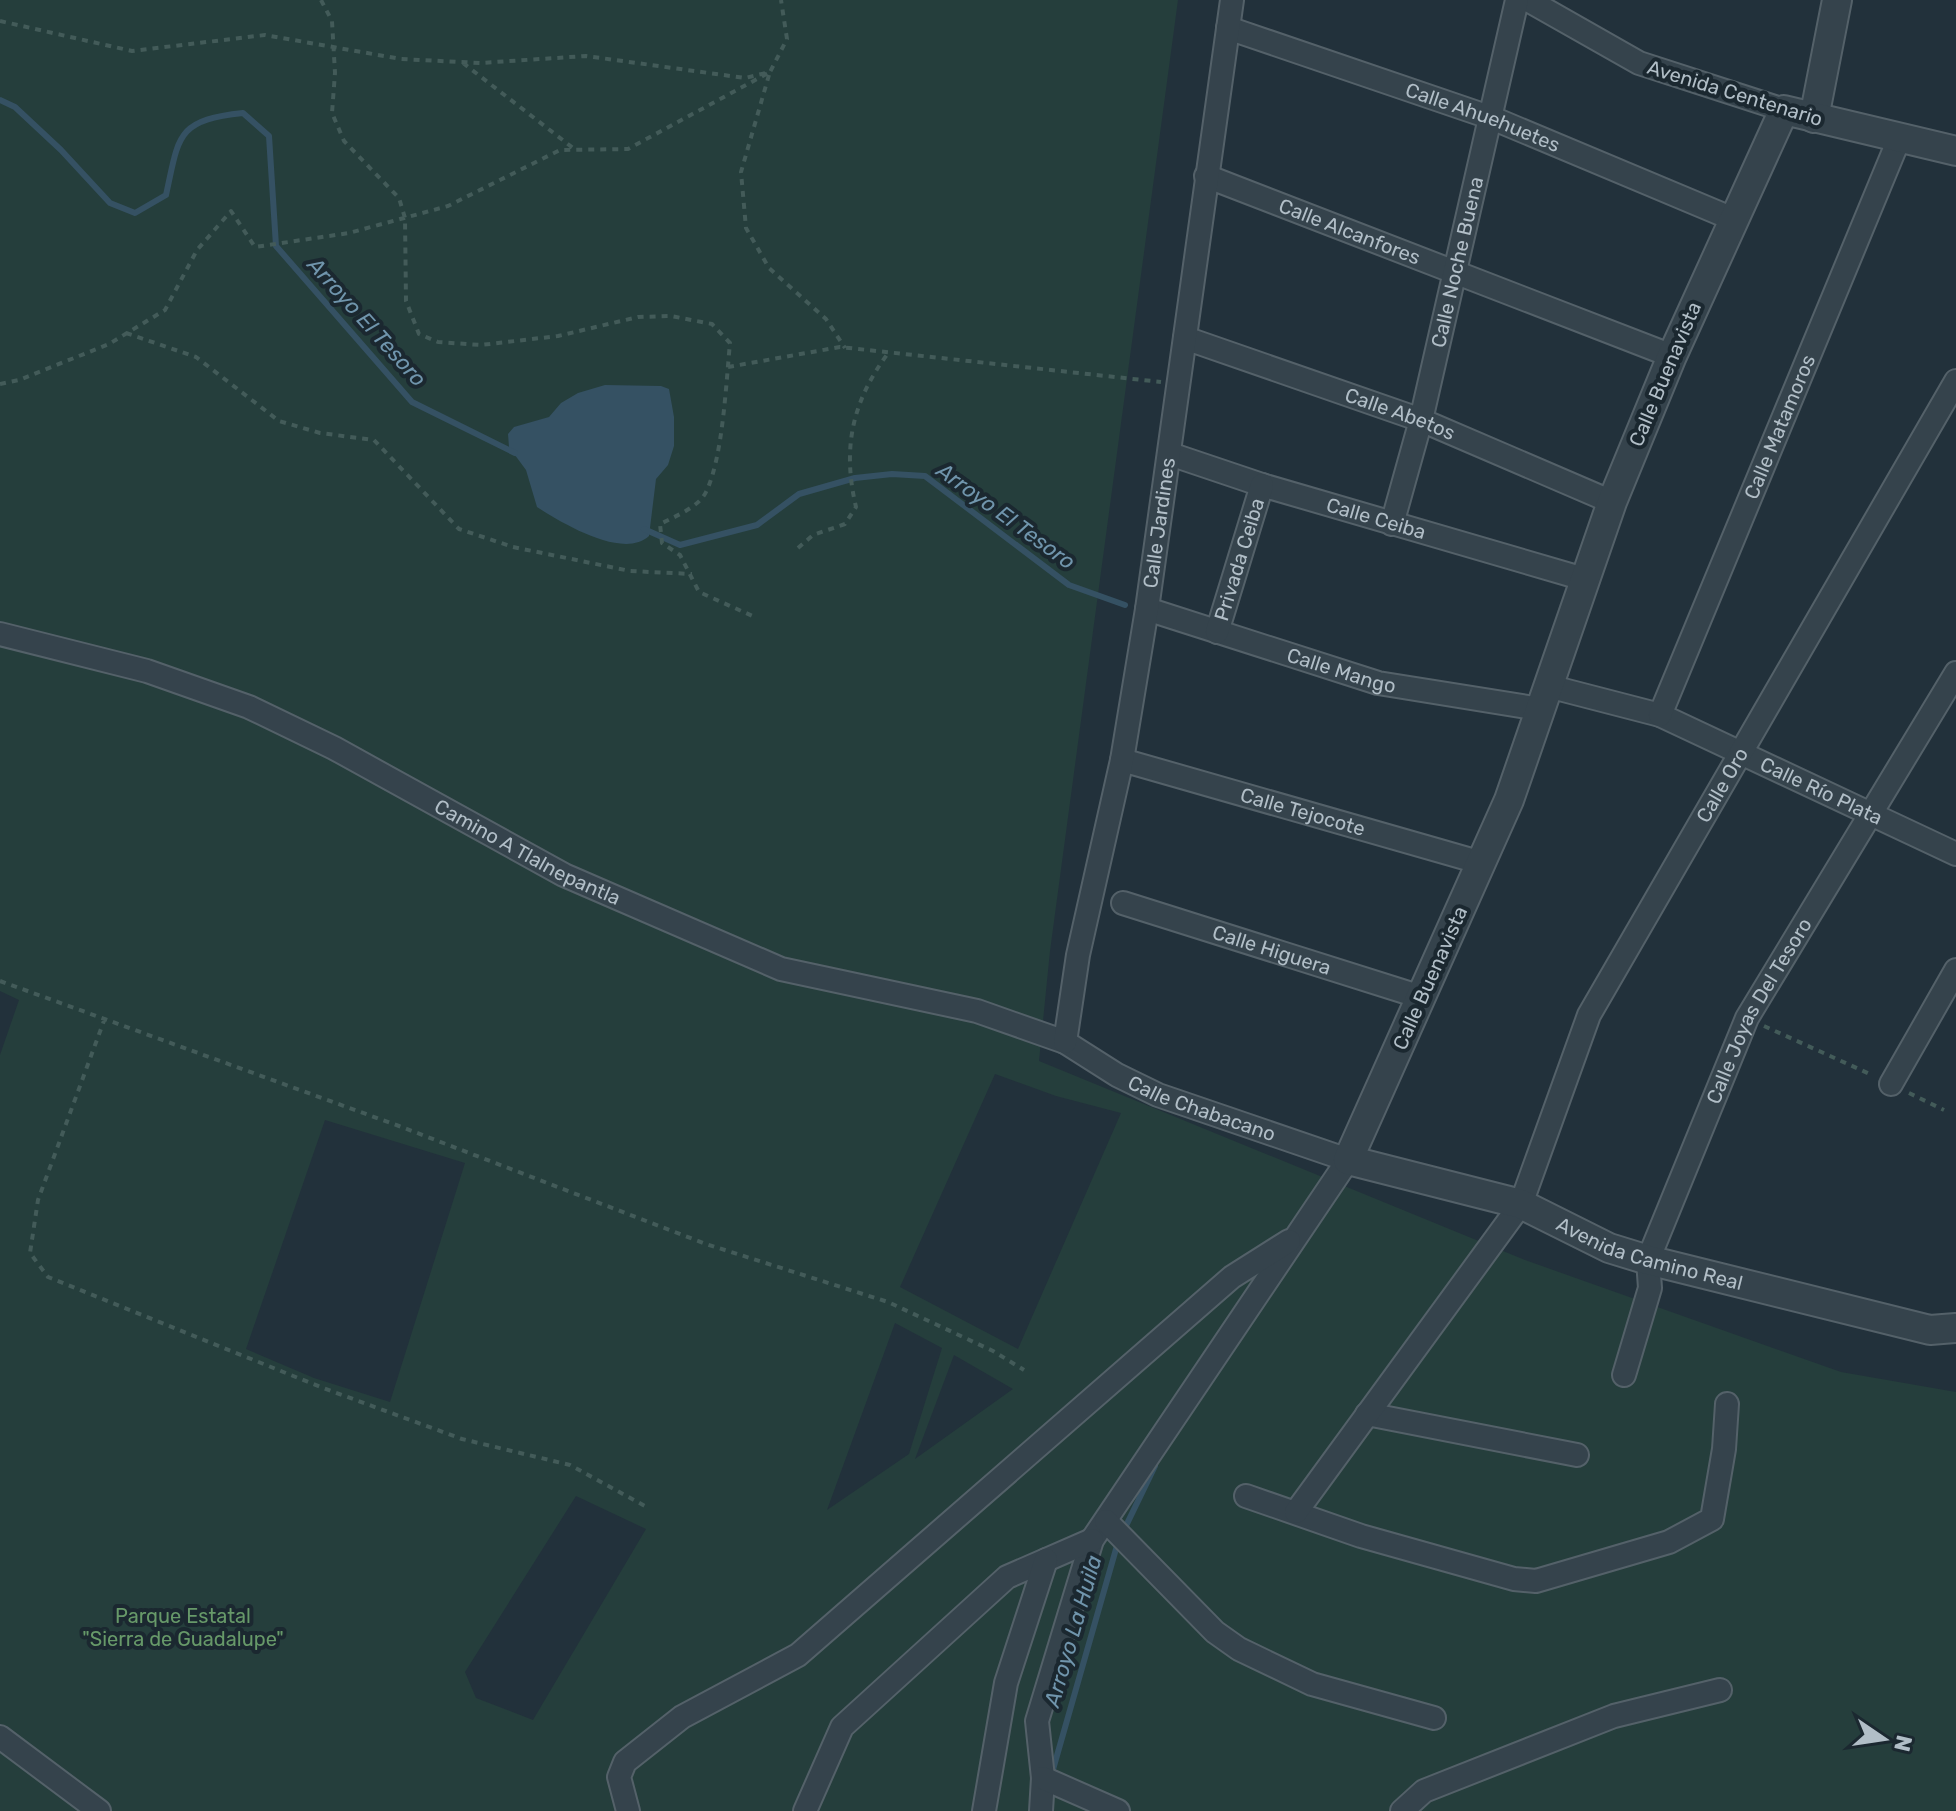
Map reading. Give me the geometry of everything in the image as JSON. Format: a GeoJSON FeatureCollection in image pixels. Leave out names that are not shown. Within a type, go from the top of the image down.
{"type":"FeatureCollection","features":[{"type":"Feature","properties":{"kind":"street","name":"Calle Jardines"},"geometry":{"type":"LineString","coordinates":[[1065,1042],[1078,955],[1122,760],[1147,609],[1232,0]]}},
{"type":"Feature","properties":{"kind":"street","name":"Calle Noche Buena"},"geometry":{"type":"LineString","coordinates":[[1392,524],[1421,420],[1517,0]]}},
{"type":"Feature","properties":{"kind":"street","name":"Avenida Centenario"},"geometry":{"type":"LineString","coordinates":[[1528,0],[1639,63],[1784,110],[1956,151]]}},
{"type":"Feature","properties":{"kind":"street"},"geometry":{"type":"LineString","coordinates":[[1814,118],[1837,0]]}},
{"type":"Feature","properties":{"kind":"street","name":"Calle Ahuehuetes"},"geometry":{"type":"LineString","coordinates":[[1228,28],[1492,118],[1733,219]]}},
{"type":"Feature","properties":{"kind":"street","name":"Calle Buenavista"},"geometry":{"type":"LineString","coordinates":[[1041,1811],[1043,1778],[1037,1721],[1092,1540],[1348,1160],[1482,863],[1544,698],[1612,502],[1672,356],[1784,110]]}},
{"type":"Feature","properties":{"kind":"street","name":"Calle Matamoros"},"geometry":{"type":"LineString","coordinates":[[1660,715],[1899,139]]}},
{"type":"Feature","properties":{"kind":"street","name":"Calle Alcanfores"},"geometry":{"type":"LineString","coordinates":[[1206,176],[1672,356]]}},
{"type":"Feature","properties":{"kind":"street","name":"Calle Abetos"},"geometry":{"type":"LineString","coordinates":[[1185,338],[1421,420],[1612,502]]}},
{"type":"Feature","properties":{"kind":"street","name":"Calle Oro"},"geometry":{"type":"LineString","coordinates":[[1296,1512],[1521,1204],[1589,1015],[1956,381]]}},
{"type":"Feature","properties":{"kind":"street","name":"Calle Ceiba"},"geometry":{"type":"LineString","coordinates":[[1170,454],[1262,485],[1584,579]]}},
{"type":"Feature","properties":{"kind":"street","name":"Privada Ceiba"},"geometry":{"type":"LineString","coordinates":[[1217,632],[1262,485]]}},
{"type":"Feature","properties":{"kind":"street","name":"Calle Mango"},"geometry":{"type":"LineString","coordinates":[[1147,609],[1378,683],[1544,698]]}},
{"type":"Feature","properties":{"kind":"street","name":"Camino A Tlalnepantla"},"geometry":{"type":"LineString","coordinates":[[0,634],[147,671],[249,707],[334,748],[564,875],[781,969],[977,1011],[1065,1042]]}},
{"type":"Feature","properties":{"kind":"street","name":"Calle Joyas Del Tesoro"},"geometry":{"type":"LineString","coordinates":[[1624,1375],[1650,1288],[1648,1260],[1747,1018],[1874,813],[1956,673]]}},
{"type":"Feature","properties":{"kind":"street","name":"Calle Río Plata"},"geometry":{"type":"LineString","coordinates":[[1544,698],[1660,715],[1956,854]]}},
{"type":"Feature","properties":{"kind":"street","name":"Calle Tejocote"},"geometry":{"type":"LineString","coordinates":[[1122,760],[1482,863]]}},
{"type":"Feature","properties":{"kind":"street","name":"Calle Higuera"},"geometry":{"type":"LineString","coordinates":[[1123,903],[1421,997]]}},
{"type":"Feature","properties":{"kind":"street"},"geometry":{"type":"LineString","coordinates":[[1891,1084],[1956,970]]}},
{"type":"Feature","properties":{"kind":"street","name":"Calle Chabacano"},"geometry":{"type":"LineString","coordinates":[[1065,1042],[1117,1075],[1158,1095],[1348,1160]]}},
{"type":"Feature","properties":{"kind":"street","name":"Avenida Camino Real"},"geometry":{"type":"LineString","coordinates":[[1348,1160],[1521,1204],[1609,1248],[1648,1260],[1930,1330],[1956,1328]]}},
{"type":"Feature","properties":{"kind":"street"},"geometry":{"type":"LineString","coordinates":[[628,1811],[619,1777],[625,1762],[682,1717],[798,1655],[1232,1277],[1296,1236]]}},
{"type":"Feature","properties":{"kind":"street"},"geometry":{"type":"LineString","coordinates":[[1246,1496],[1361,1536],[1514,1579],[1536,1581],[1669,1542],[1712,1519],[1724,1449],[1727,1404]]}},
{"type":"Feature","properties":{"kind":"street"},"geometry":{"type":"LineString","coordinates":[[1367,1414],[1577,1455]]}},
{"type":"Feature","properties":{"kind":"street"},"geometry":{"type":"LineString","coordinates":[[1106,1521],[1215,1632],[1239,1649],[1312,1684],[1434,1718]]}},
{"type":"Feature","properties":{"kind":"street"},"geometry":{"type":"LineString","coordinates":[[805,1811],[842,1727],[1007,1577],[1092,1540]]}},
{"type":"Feature","properties":{"kind":"street"},"geometry":{"type":"LineString","coordinates":[[984,1811],[1006,1683],[1046,1560]]}},
{"type":"Feature","properties":{"kind":"street"},"geometry":{"type":"LineString","coordinates":[[1402,1811],[1424,1791],[1614,1716],[1720,1690]]}},
{"type":"Feature","properties":{"kind":"street"},"geometry":{"type":"LineString","coordinates":[[0,1737],[99,1811]]}},
{"type":"Feature","properties":{"kind":"street"},"geometry":{"type":"LineString","coordinates":[[1043,1778],[1118,1811]]}},
{"type":"Feature","properties":{"kind":"path"},"geometry":{"type":"LineString","coordinates":[[321,0],[332,21],[332,113],[344,141],[378,172],[399,198],[405,218],[406,301],[419,334],[438,342],[481,345],[558,336],[638,317],[671,316],[712,324],[730,343],[722,425],[706,494],[682,513],[660,524],[662,543],[680,555],[699,592],[757,618]]}},
{"type":"Feature","properties":{"kind":"path"},"geometry":{"type":"LineString","coordinates":[[781,0],[787,39],[770,72],[741,172],[746,228],[769,268],[826,319],[845,348]]}},
{"type":"Feature","properties":{"kind":"path"},"geometry":{"type":"LineString","coordinates":[[0,21],[132,51],[265,35],[401,59],[461,62],[586,56],[745,78],[770,72]]}},
{"type":"Feature","properties":{"kind":"path"},"geometry":{"type":"LineString","coordinates":[[461,62],[491,81],[533,120],[575,150]]}},
{"type":"Feature","properties":{"kind":"path"},"geometry":{"type":"LineString","coordinates":[[0,384],[32,375],[109,344],[165,310],[197,250],[231,211],[255,247],[349,233],[448,206],[560,150],[628,149],[770,72]]}},
{"type":"Feature","properties":{"kind":"path"},"geometry":{"type":"LineString","coordinates":[[126,333],[196,357],[279,421],[320,433],[374,440],[459,529],[513,547],[630,571],[692,574]]}},
{"type":"Feature","properties":{"kind":"path"},"geometry":{"type":"LineString","coordinates":[[728,367],[845,348],[1179,384]]}},
{"type":"Feature","properties":{"kind":"path"},"geometry":{"type":"LineString","coordinates":[[798,548],[813,535],[845,524],[856,507],[848,471],[850,433],[870,377],[889,352]]}},
{"type":"Feature","properties":{"kind":"path"},"geometry":{"type":"LineString","coordinates":[[0,981],[706,1244],[888,1302],[993,1351],[1024,1370]]}},
{"type":"Feature","properties":{"kind":"path"},"geometry":{"type":"LineString","coordinates":[[105,1018],[38,1200],[30,1253],[48,1277],[309,1383],[448,1434],[570,1465],[645,1506]]}},
{"type":"Feature","properties":{"kind":"path"},"geometry":{"type":"LineString","coordinates":[[1747,1018],[1944,1110]]}},
{"type":"Feature","properties":{"kind":"green space","name":"Parque Estatal \"Sierra de Guadalupe\""},"geometry":{"type":"Polygon","coordinates":[[[0,0],[1178,0],[1050,951],[1039,1061],[1525,1260],[1841,1372],[1956,1392],[1956,1811],[0,1811],[0,1055],[19,1000],[0,991],[0,0]],[[995,1074],[900,1287],[1018,1349],[1121,1113],[1056,1096],[995,1074]],[[325,1120],[246,1349],[314,1378],[390,1402],[465,1163],[325,1120]],[[895,1323],[827,1510],[909,1454],[942,1348],[895,1323]],[[954,1355],[915,1459],[1013,1389],[954,1355]],[[576,1496],[465,1672],[476,1698],[533,1720],[646,1529],[576,1496]]]}},
{"type":"Feature","properties":{"kind":"water"},"geometry":{"type":"Polygon","coordinates":[[[605,385],[661,386],[669,389],[674,417],[674,446],[668,465],[656,479],[649,536],[638,542],[609,542],[577,530],[537,507],[526,470],[509,447],[508,434],[514,427],[549,417],[561,403],[578,393],[605,385]]]}},
{"type":"Feature","properties":{"kind":"waterway","name":"Arroyo El Tesoro"},"geometry":{"type":"LineString","coordinates":[[0,100],[15,107],[61,150],[110,203],[135,213],[166,195],[174,158],[184,134],[205,120],[243,113],[269,136],[276,246],[412,402],[515,453]]}},
{"type":"Feature","properties":{"kind":"waterway","name":"Arroyo El Tesoro"},"geometry":{"type":"LineString","coordinates":[[644,529],[680,545],[757,525],[799,494],[855,478],[892,474],[925,476],[1069,585],[1125,605]]}},
{"type":"Feature","properties":{"kind":"waterway","name":"Arroyo La Huila"},"geometry":{"type":"LineString","coordinates":[[1123,1532],[1155,1466]]}},
{"type":"Feature","properties":{"kind":"waterway","name":"Arroyo La Huila"},"geometry":{"type":"LineString","coordinates":[[1052,1773],[1118,1542]]}}]}
